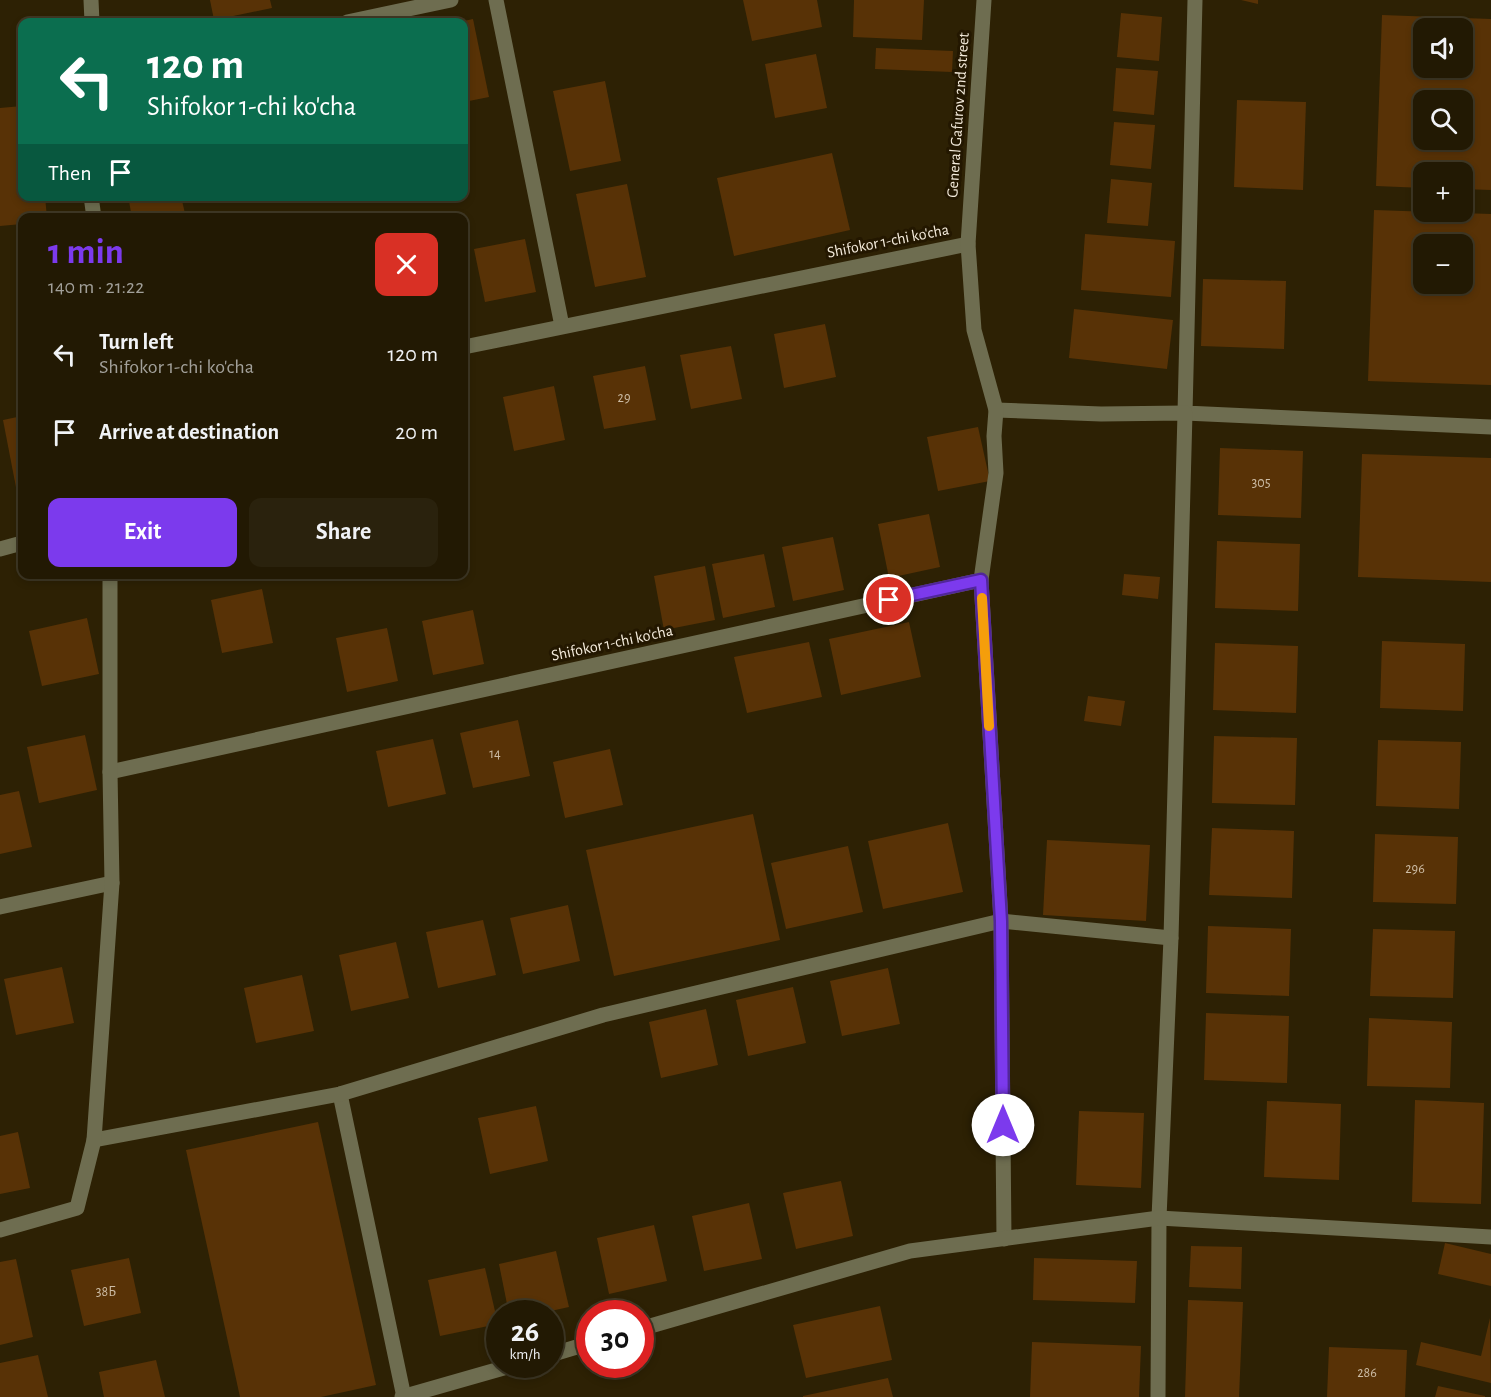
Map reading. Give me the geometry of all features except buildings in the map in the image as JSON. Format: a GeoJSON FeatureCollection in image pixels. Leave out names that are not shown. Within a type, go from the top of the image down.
{"type":"FeatureCollection","features":[{"type":"Feature","properties":{"kind":"street"},"geometry":{"type":"LineString","coordinates":[[91,0],[92,18]]}},
{"type":"Feature","properties":{"kind":"street"},"geometry":{"type":"LineString","coordinates":[[366,18],[451,0]]}},
{"type":"Feature","properties":{"kind":"street"},"geometry":{"type":"LineString","coordinates":[[496,0],[562,326]]}},
{"type":"Feature","properties":{"kind":"street","name":"General Gafurov 2nd street"},"geometry":{"type":"LineString","coordinates":[[981,580],[996,473],[994,436],[996,410],[974,330],[968,244],[984,0]]}},
{"type":"Feature","properties":{"kind":"street"},"geometry":{"type":"LineString","coordinates":[[1158,1397],[1159,1218],[1171,938],[1196,0]]}},
{"type":"Feature","properties":{"kind":"street","name":"Shifokor 1-chi ko'cha"},"geometry":{"type":"LineString","coordinates":[[468,346],[968,244]]}},
{"type":"Feature","properties":{"kind":"street"},"geometry":{"type":"LineString","coordinates":[[996,410],[1101,414],[1185,413],[1491,427]]}},
{"type":"Feature","properties":{"kind":"street"},"geometry":{"type":"LineString","coordinates":[[0,549],[18,544]]}},
{"type":"Feature","properties":{"kind":"street"},"geometry":{"type":"LineString","coordinates":[[0,1230],[77,1208],[94,1140],[112,883],[110,579]]}},
{"type":"Feature","properties":{"kind":"street"},"geometry":{"type":"LineString","coordinates":[[981,580],[1001,921],[1004,1239]]}},
{"type":"Feature","properties":{"kind":"street","name":"Shifokor 1-chi ko'cha"},"geometry":{"type":"LineString","coordinates":[[110,772],[981,580]]}},
{"type":"Feature","properties":{"kind":"street"},"geometry":{"type":"LineString","coordinates":[[0,908],[112,883]]}},
{"type":"Feature","properties":{"kind":"street"},"geometry":{"type":"LineString","coordinates":[[94,1140],[340,1094],[603,1015],[1001,921],[1171,938]]}},
{"type":"Feature","properties":{"kind":"street"},"geometry":{"type":"LineString","coordinates":[[340,1094],[403,1397],[486,1373]]}},
{"type":"Feature","properties":{"kind":"street"},"geometry":{"type":"LineString","coordinates":[[654,1325],[910,1251],[1159,1218],[1491,1237]]}},
{"type":"Feature","properties":{"kind":"slow traffic"},"geometry":{"type":"LineString","coordinates":[[982,598],[989,726]]}},
{"type":"Feature","properties":{"kind":"route"},"geometry":{"type":"LineString","coordinates":[[889,600],[981,580],[1001,921],[1003,1125]]}}]}
